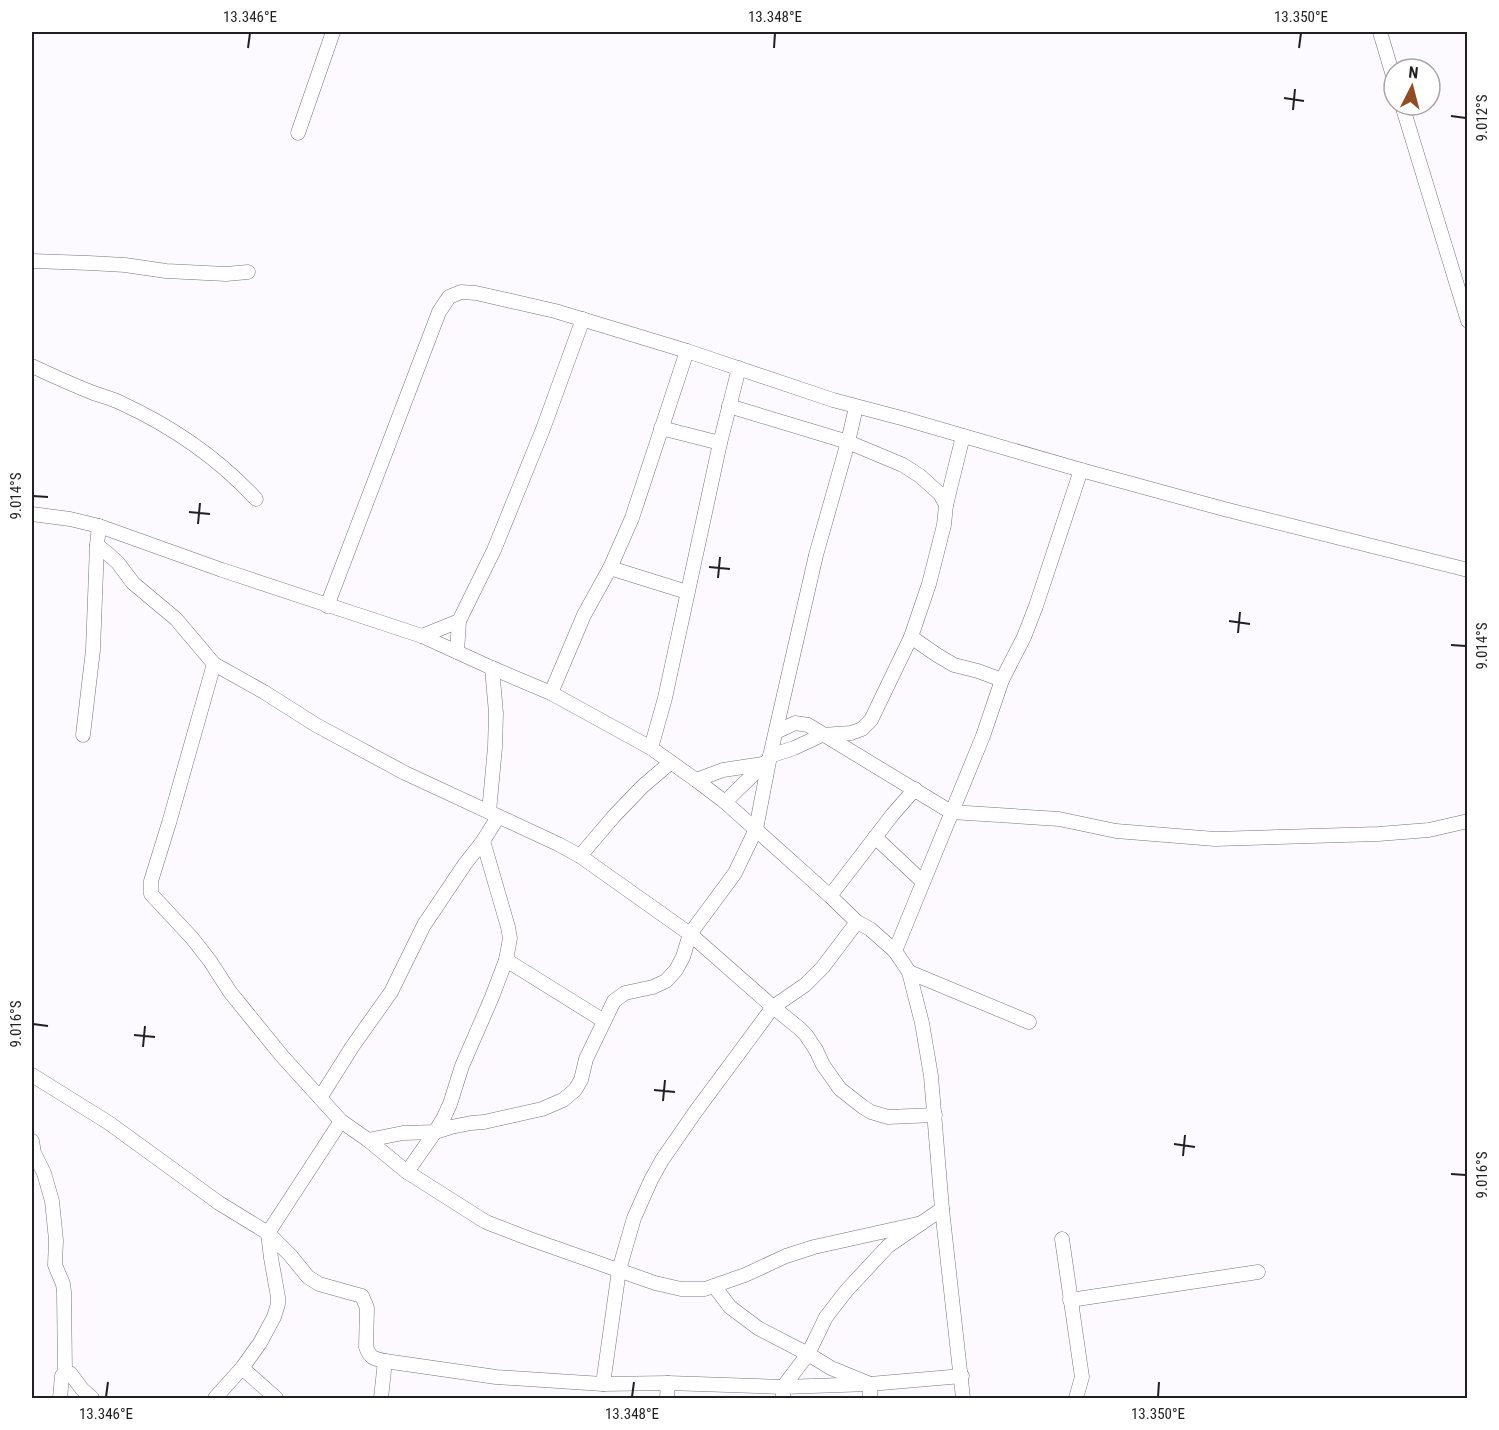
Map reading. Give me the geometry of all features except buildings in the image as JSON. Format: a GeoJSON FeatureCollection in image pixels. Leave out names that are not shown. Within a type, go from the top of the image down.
{"type":"FeatureCollection","features":[{"type":"Feature","properties":{"kind":"street"},"geometry":{"type":"LineString","coordinates":[[298,133],[333,32]]}},
{"type":"Feature","properties":{"kind":"street"},"geometry":{"type":"LineString","coordinates":[[1380,32],[1387,57]]}},
{"type":"Feature","properties":{"kind":"street"},"geometry":{"type":"LineString","coordinates":[[1406,117],[1467,321]]}},
{"type":"Feature","properties":{"kind":"street"},"geometry":{"type":"LineString","coordinates":[[32,261],[98,263],[199,273],[248,272]]}},
{"type":"Feature","properties":{"kind":"street"},"geometry":{"type":"LineString","coordinates":[[327,606],[439,312],[448,297],[461,292],[476,293],[584,319],[856,407],[905,419],[1081,471],[1467,570]]}},
{"type":"Feature","properties":{"kind":"street"},"geometry":{"type":"LineString","coordinates":[[458,652],[459,621],[498,539],[543,429],[584,319]]}},
{"type":"Feature","properties":{"kind":"street"},"geometry":{"type":"LineString","coordinates":[[551,693],[584,615],[610,568],[632,518],[687,351]]}},
{"type":"Feature","properties":{"kind":"street"},"geometry":{"type":"LineString","coordinates":[[32,366],[118,401],[155,420],[219,463],[256,499]]}},
{"type":"Feature","properties":{"kind":"street"},"geometry":{"type":"LineString","coordinates":[[651,748],[665,698],[720,443],[739,368]]}},
{"type":"Feature","properties":{"kind":"street"},"geometry":{"type":"LineString","coordinates":[[729,406],[848,442],[910,468],[940,494],[946,505]]}},
{"type":"Feature","properties":{"kind":"street"},"geometry":{"type":"LineString","coordinates":[[368,1140],[403,1133],[435,1132],[484,1122],[542,1109],[563,1100],[575,1090],[581,1080],[586,1059],[614,1001],[625,993],[653,987],[666,981],[676,970],[683,957],[690,934],[735,873],[756,830],[768,760],[816,555],[856,407]]}},
{"type":"Feature","properties":{"kind":"street"},"geometry":{"type":"LineString","coordinates":[[661,428],[720,443]]}},
{"type":"Feature","properties":{"kind":"street"},"geometry":{"type":"LineString","coordinates":[[696,780],[723,770],[768,760],[822,735],[851,733],[862,729],[871,720],[911,638],[929,584],[963,436]]}},
{"type":"Feature","properties":{"kind":"street"},"geometry":{"type":"LineString","coordinates":[[895,951],[983,736],[1002,680],[1024,637],[1081,471]]}},
{"type":"Feature","properties":{"kind":"street"},"geometry":{"type":"LineString","coordinates":[[32,514],[99,526],[327,606],[422,636],[551,693],[651,748],[696,780],[756,830],[857,922],[870,929],[895,951],[909,972],[922,1023],[931,1076],[942,1209],[963,1398]]}},
{"type":"Feature","properties":{"kind":"street"},"geometry":{"type":"LineString","coordinates":[[83,735],[93,650],[99,526]]}},
{"type":"Feature","properties":{"kind":"street"},"geometry":{"type":"LineString","coordinates":[[97,545],[118,563],[133,583],[176,619],[214,664],[316,725],[405,773],[580,856],[690,934],[799,1028],[816,1050],[834,1082],[863,1107],[888,1117],[935,1115]]}},
{"type":"Feature","properties":{"kind":"street"},"geometry":{"type":"LineString","coordinates":[[610,568],[687,592]]}},
{"type":"Feature","properties":{"kind":"street"},"geometry":{"type":"LineString","coordinates":[[422,636],[459,621]]}},
{"type":"Feature","properties":{"kind":"street"},"geometry":{"type":"LineString","coordinates":[[911,638],[954,665],[1002,680]]}},
{"type":"Feature","properties":{"kind":"street"},"geometry":{"type":"LineString","coordinates":[[214,664],[151,881],[151,894],[192,938],[230,992],[282,1056],[341,1120],[407,1172],[486,1221],[655,1283],[681,1289],[705,1289],[814,1247],[922,1223]]}},
{"type":"Feature","properties":{"kind":"street"},"geometry":{"type":"LineString","coordinates":[[320,1098],[391,992],[424,925],[483,841],[494,814],[492,787],[495,713],[492,668]]}},
{"type":"Feature","properties":{"kind":"street"},"geometry":{"type":"LineString","coordinates":[[776,732],[795,723],[808,725],[951,812],[1069,820],[1116,831],[1215,839],[1378,834],[1429,830],[1467,821]]}},
{"type":"Feature","properties":{"kind":"street"},"geometry":{"type":"LineString","coordinates":[[724,802],[768,760]]}},
{"type":"Feature","properties":{"kind":"street"},"geometry":{"type":"LineString","coordinates":[[580,856],[622,807],[670,763]]}},
{"type":"Feature","properties":{"kind":"street"},"geometry":{"type":"LineString","coordinates":[[474,804],[492,787]]}},
{"type":"Feature","properties":{"kind":"street"},"geometry":{"type":"LineString","coordinates":[[830,896],[892,814],[915,789]]}},
{"type":"Feature","properties":{"kind":"street"},"geometry":{"type":"LineString","coordinates":[[875,837],[923,882]]}},
{"type":"Feature","properties":{"kind":"street"},"geometry":{"type":"LineString","coordinates":[[407,1172],[444,1117],[462,1066],[506,960],[510,938],[483,841]]}},
{"type":"Feature","properties":{"kind":"street"},"geometry":{"type":"LineString","coordinates":[[603,1384],[619,1270],[634,1218],[651,1180],[696,1111],[773,1007],[805,984],[823,967],[857,922]]}},
{"type":"Feature","properties":{"kind":"street"},"geometry":{"type":"LineString","coordinates":[[506,960],[604,1021]]}},
{"type":"Feature","properties":{"kind":"street"},"geometry":{"type":"LineString","coordinates":[[909,972],[1029,1022]]}},
{"type":"Feature","properties":{"kind":"street"},"geometry":{"type":"LineString","coordinates":[[32,1075],[110,1123],[219,1203],[268,1233],[308,1277],[319,1284],[362,1296],[367,1308],[366,1347],[374,1359],[496,1377],[603,1384],[668,1383],[783,1393],[870,1391],[962,1376]]}},
{"type":"Feature","properties":{"kind":"street"},"geometry":{"type":"LineString","coordinates":[[215,1398],[242,1368],[260,1343],[274,1317],[278,1297],[268,1233],[341,1120]]}},
{"type":"Feature","properties":{"kind":"street"},"geometry":{"type":"LineString","coordinates":[[32,1141],[34,1153],[44,1173],[52,1202],[56,1240],[55,1265],[64,1292],[65,1372],[62,1376],[60,1398]]}},
{"type":"Feature","properties":{"kind":"street"},"geometry":{"type":"LineString","coordinates":[[783,1393],[808,1354],[825,1317],[848,1290],[888,1246],[942,1209]]}},
{"type":"Feature","properties":{"kind":"street"},"geometry":{"type":"LineString","coordinates":[[1062,1239],[1082,1377],[1076,1398]]}},
{"type":"Feature","properties":{"kind":"street"},"geometry":{"type":"LineString","coordinates":[[1070,1300],[1258,1272]]}},
{"type":"Feature","properties":{"kind":"street"},"geometry":{"type":"LineString","coordinates":[[714,1286],[730,1306],[758,1328],[808,1354],[870,1391]]}},
{"type":"Feature","properties":{"kind":"street"},"geometry":{"type":"LineString","coordinates":[[381,1398],[385,1361]]}},
{"type":"Feature","properties":{"kind":"street"},"geometry":{"type":"LineString","coordinates":[[242,1368],[276,1398]]}},
{"type":"Feature","properties":{"kind":"street"},"geometry":{"type":"LineString","coordinates":[[65,1372],[70,1373],[92,1398]]}},
{"type":"Feature","properties":{"kind":"street"},"geometry":{"type":"LineString","coordinates":[[667,1398],[668,1383]]}}]}
